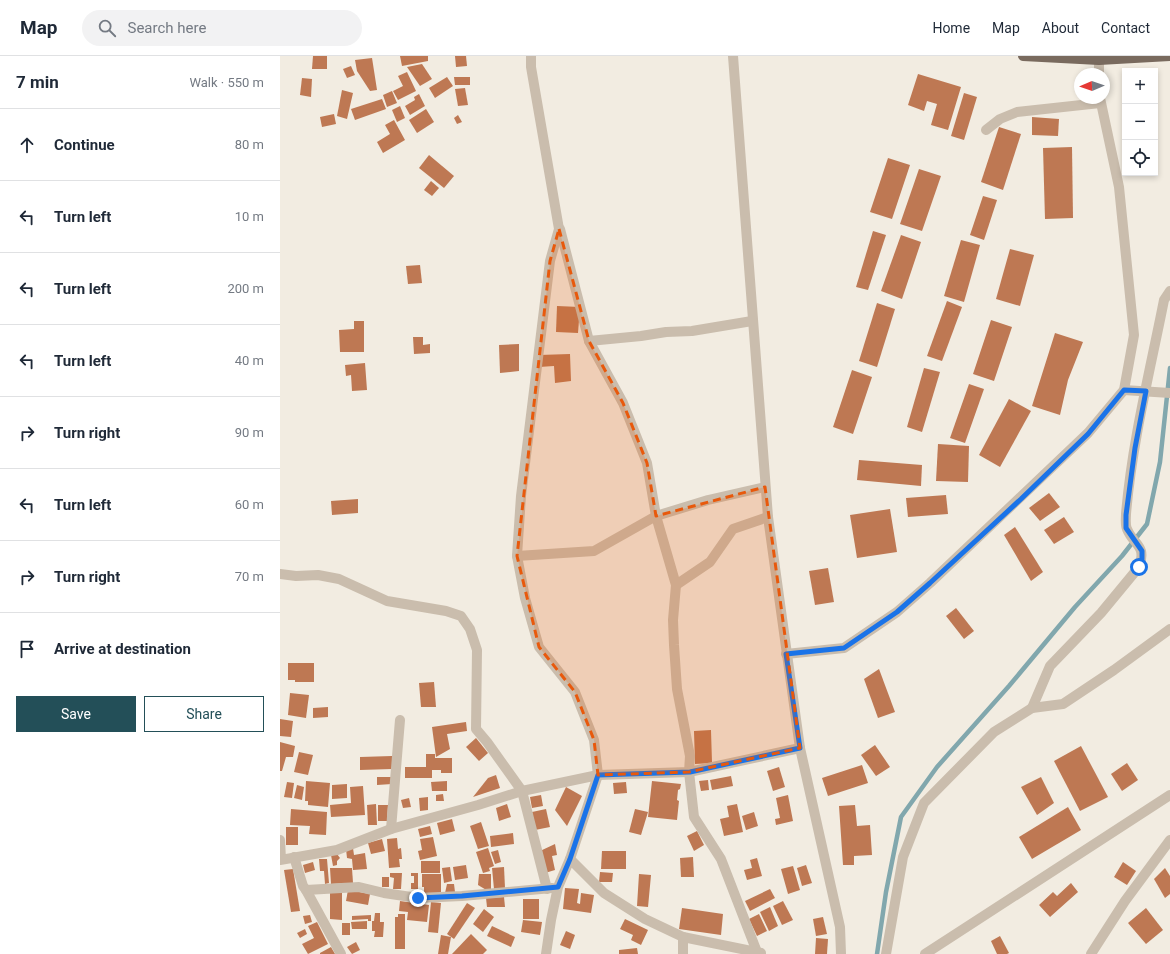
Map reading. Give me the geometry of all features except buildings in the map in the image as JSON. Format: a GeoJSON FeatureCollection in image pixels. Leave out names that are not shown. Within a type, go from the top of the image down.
{"type":"FeatureCollection","features":[{"type":"Feature","properties":{"kind":"main road"},"geometry":{"type":"LineString","coordinates":[[1023,56],[1099,58],[1170,56]]}},
{"type":"Feature","properties":{"kind":"street"},"geometry":{"type":"LineString","coordinates":[[531,56],[531,67],[560,229],[589,341],[623,403],[647,463],[656,516],[676,585],[673,620],[677,689],[690,756],[694,818],[721,859],[760,953]]}},
{"type":"Feature","properties":{"kind":"street"},"geometry":{"type":"LineString","coordinates":[[733,56],[768,517],[800,748],[840,927],[841,954]]}},
{"type":"Feature","properties":{"kind":"street"},"geometry":{"type":"LineString","coordinates":[[986,130],[1000,118],[1017,112],[1074,104]]}},
{"type":"Feature","properties":{"kind":"street"},"geometry":{"type":"LineString","coordinates":[[786,654],[844,648],[897,612],[1021,499],[1088,434],[1124,390],[1134,335],[1119,187],[1101,104]]}},
{"type":"Feature","properties":{"kind":"street"},"geometry":{"type":"LineString","coordinates":[[546,954],[558,887],[570,859],[598,775],[594,740],[575,692],[539,647],[524,598],[517,556],[522,496],[550,261],[560,229]]}},
{"type":"Feature","properties":{"kind":"street"},"geometry":{"type":"LineString","coordinates":[[1032,708],[1050,666],[1101,613],[1139,567],[1142,559],[1142,551],[1126,528],[1126,515],[1134,455],[1146,391],[1164,300],[1170,291]]}},
{"type":"Feature","properties":{"kind":"street"},"geometry":{"type":"LineString","coordinates":[[589,341],[666,332],[692,331],[752,321]]}},
{"type":"Feature","properties":{"kind":"street"},"geometry":{"type":"LineString","coordinates":[[1124,390],[1170,393]]}},
{"type":"Feature","properties":{"kind":"street"},"geometry":{"type":"LineString","coordinates":[[517,556],[594,551],[656,516],[708,500],[765,487]]}},
{"type":"Feature","properties":{"kind":"street"},"geometry":{"type":"LineString","coordinates":[[676,585],[710,562],[733,529],[768,517]]}},
{"type":"Feature","properties":{"kind":"street"},"geometry":{"type":"LineString","coordinates":[[280,574],[296,576],[318,575],[339,579],[387,601],[446,611],[461,616],[470,629],[477,650],[476,729],[522,791],[547,889]]}},
{"type":"Feature","properties":{"kind":"street"},"geometry":{"type":"LineString","coordinates":[[886,954],[903,857],[924,803],[994,732],[1032,708],[1063,704],[1114,670],[1170,629]]}},
{"type":"Feature","properties":{"kind":"street"},"geometry":{"type":"LineString","coordinates":[[391,829],[400,720]]}},
{"type":"Feature","properties":{"kind":"street"},"geometry":{"type":"LineString","coordinates":[[280,840],[280,860],[337,850],[391,829],[522,791],[598,775],[690,772],[800,748]]}},
{"type":"Feature","properties":{"kind":"street"},"geometry":{"type":"LineString","coordinates":[[925,954],[1170,795]]}},
{"type":"Feature","properties":{"kind":"street"},"geometry":{"type":"LineString","coordinates":[[1091,954],[1124,901],[1170,840]]}},
{"type":"Feature","properties":{"kind":"street"},"geometry":{"type":"LineString","coordinates":[[294,857],[303,886],[341,954]]}},
{"type":"Feature","properties":{"kind":"street"},"geometry":{"type":"LineString","coordinates":[[570,859],[604,893],[645,919],[683,937],[760,953]]}},
{"type":"Feature","properties":{"kind":"street"},"geometry":{"type":"LineString","coordinates":[[306,890],[359,887],[384,893],[418,898],[558,887]]}},
{"type":"Feature","properties":{"kind":"street"},"geometry":{"type":"LineString","coordinates":[[683,937],[683,954]]}},
{"type":"Feature","properties":{"kind":"highlighted area"},"geometry":{"type":"Polygon","coordinates":[[[559,229],[589,341],[623,403],[647,463],[656,516],[765,487],[800,748],[689,772],[598,775],[594,740],[575,692],[539,647],[517,556],[550,261],[559,229]]]}},
{"type":"Feature","properties":{"kind":"waterway"},"geometry":{"type":"LineString","coordinates":[[877,954],[886,892],[901,817],[937,767],[1009,686],[1075,607],[1122,556],[1147,524],[1160,462],[1170,368]]}},
{"type":"Feature","properties":{"kind":"route"},"geometry":{"type":"LineString","coordinates":[[418,898],[462,896],[558,887],[570,859],[598,775],[690,772],[800,748],[786,654],[844,648],[897,612],[1021,499],[1088,434],[1124,390],[1146,391],[1135,448],[1126,515],[1126,528],[1142,551],[1142,559],[1139,567]]}}]}
